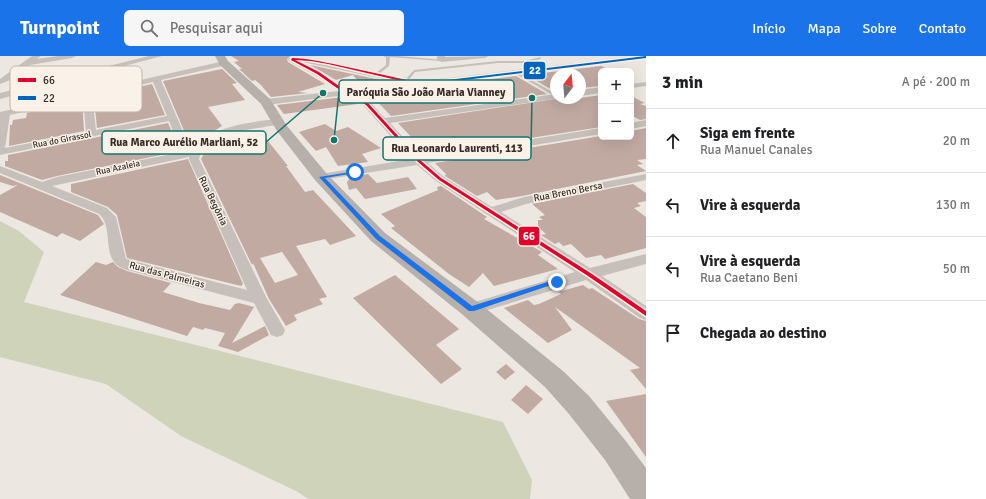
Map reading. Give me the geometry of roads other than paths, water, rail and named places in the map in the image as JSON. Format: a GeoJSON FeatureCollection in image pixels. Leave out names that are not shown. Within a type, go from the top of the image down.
{"type":"FeatureCollection","features":[{"type":"Feature","properties":{"kind":"street"},"geometry":{"type":"LineString","coordinates":[[25,66],[37,56]]}},
{"type":"Feature","properties":{"kind":"street"},"geometry":{"type":"LineString","coordinates":[[28,64],[72,56]]}},
{"type":"Feature","properties":{"kind":"street"},"geometry":{"type":"LineString","coordinates":[[118,66],[158,56]]}},
{"type":"Feature","properties":{"kind":"street"},"geometry":{"type":"LineString","coordinates":[[441,58],[485,56]]}},
{"type":"Feature","properties":{"kind":"street"},"geometry":{"type":"LineString","coordinates":[[22,57],[28,64]]}},
{"type":"Feature","properties":{"kind":"street"},"geometry":{"type":"LineString","coordinates":[[266,102],[410,83],[646,57]]}},
{"type":"Feature","properties":{"kind":"street"},"geometry":{"type":"LineString","coordinates":[[142,81],[222,59],[266,102],[278,122],[321,177],[378,237],[471,309],[559,384],[579,405],[615,450],[646,495]]}},
{"type":"Feature","properties":{"kind":"street"},"geometry":{"type":"LineString","coordinates":[[410,83],[310,59],[292,59],[318,72],[367,104],[419,161],[440,178],[590,275],[646,314]]}},
{"type":"Feature","properties":{"kind":"street"},"geometry":{"type":"LineString","coordinates":[[0,82],[10,77]]}},
{"type":"Feature","properties":{"kind":"street"},"geometry":{"type":"LineString","coordinates":[[156,78],[179,134]]}},
{"type":"Feature","properties":{"kind":"street"},"geometry":{"type":"LineString","coordinates":[[634,86],[646,84]]}},
{"type":"Feature","properties":{"kind":"street"},"geometry":{"type":"LineString","coordinates":[[586,92],[598,90]]}},
{"type":"Feature","properties":{"kind":"street"},"geometry":{"type":"LineString","coordinates":[[0,96],[10,93]]}},
{"type":"Feature","properties":{"kind":"street"},"geometry":{"type":"LineString","coordinates":[[383,121],[550,97]]}},
{"type":"Feature","properties":{"kind":"street"},"geometry":{"type":"LineString","coordinates":[[89,112],[91,134]]}},
{"type":"Feature","properties":{"kind":"street"},"geometry":{"type":"LineString","coordinates":[[0,147],[3,114]]}},
{"type":"Feature","properties":{"kind":"street","name":"Rua do Girassol"},"geometry":{"type":"LineString","coordinates":[[0,152],[172,118]]}},
{"type":"Feature","properties":{"kind":"street"},"geometry":{"type":"LineString","coordinates":[[196,152],[224,132],[278,122]]}},
{"type":"Feature","properties":{"kind":"street"},"geometry":{"type":"LineString","coordinates":[[634,125],[646,123]]}},
{"type":"Feature","properties":{"kind":"street"},"geometry":{"type":"LineString","coordinates":[[321,177],[598,131]]}},
{"type":"Feature","properties":{"kind":"street","name":"Rua Azaleia"},"geometry":{"type":"LineString","coordinates":[[41,186],[57,180],[196,152]]}},
{"type":"Feature","properties":{"kind":"street","name":"Rua Begônia"},"geometry":{"type":"LineString","coordinates":[[196,152],[194,159],[203,181],[259,300],[277,330]]}},
{"type":"Feature","properties":{"kind":"street","name":"Rua das Palmeiras"},"geometry":{"type":"LineString","coordinates":[[0,169],[102,211],[110,217],[118,257],[121,262],[138,268],[259,300]]}},
{"type":"Feature","properties":{"kind":"street","name":"Rua Breno Bersa"},"geometry":{"type":"LineString","coordinates":[[491,210],[524,201],[646,177]]}},
{"type":"Feature","properties":{"kind":"street"},"geometry":{"type":"LineString","coordinates":[[471,309],[557,282],[590,275],[646,259]]}},
{"type":"Feature","properties":{"kind":"lane"},"geometry":{"type":"LineString","coordinates":[[377,74],[388,65],[386,56],[441,58]]}},
{"type":"Feature","properties":{"kind":"lane"},"geometry":{"type":"LineString","coordinates":[[410,83],[414,71],[498,62],[525,62],[540,58]]}},
{"type":"Feature","properties":{"kind":"lane"},"geometry":{"type":"LineString","coordinates":[[515,72],[550,92]]}},
{"type":"Feature","properties":{"kind":"place","name":"Rua Marco Aurélio Marliani, 52"},"geometry":{"type":"Point","coordinates":[323,93]}},
{"type":"Feature","properties":{"kind":"place","name":"Rua Leonardo Laurenti, 113"},"geometry":{"type":"Point","coordinates":[532,98]}},
{"type":"Feature","properties":{"kind":"place","name":"Paróquia São João Maria Vianney"},"geometry":{"type":"Point","coordinates":[334,140]}}]}
